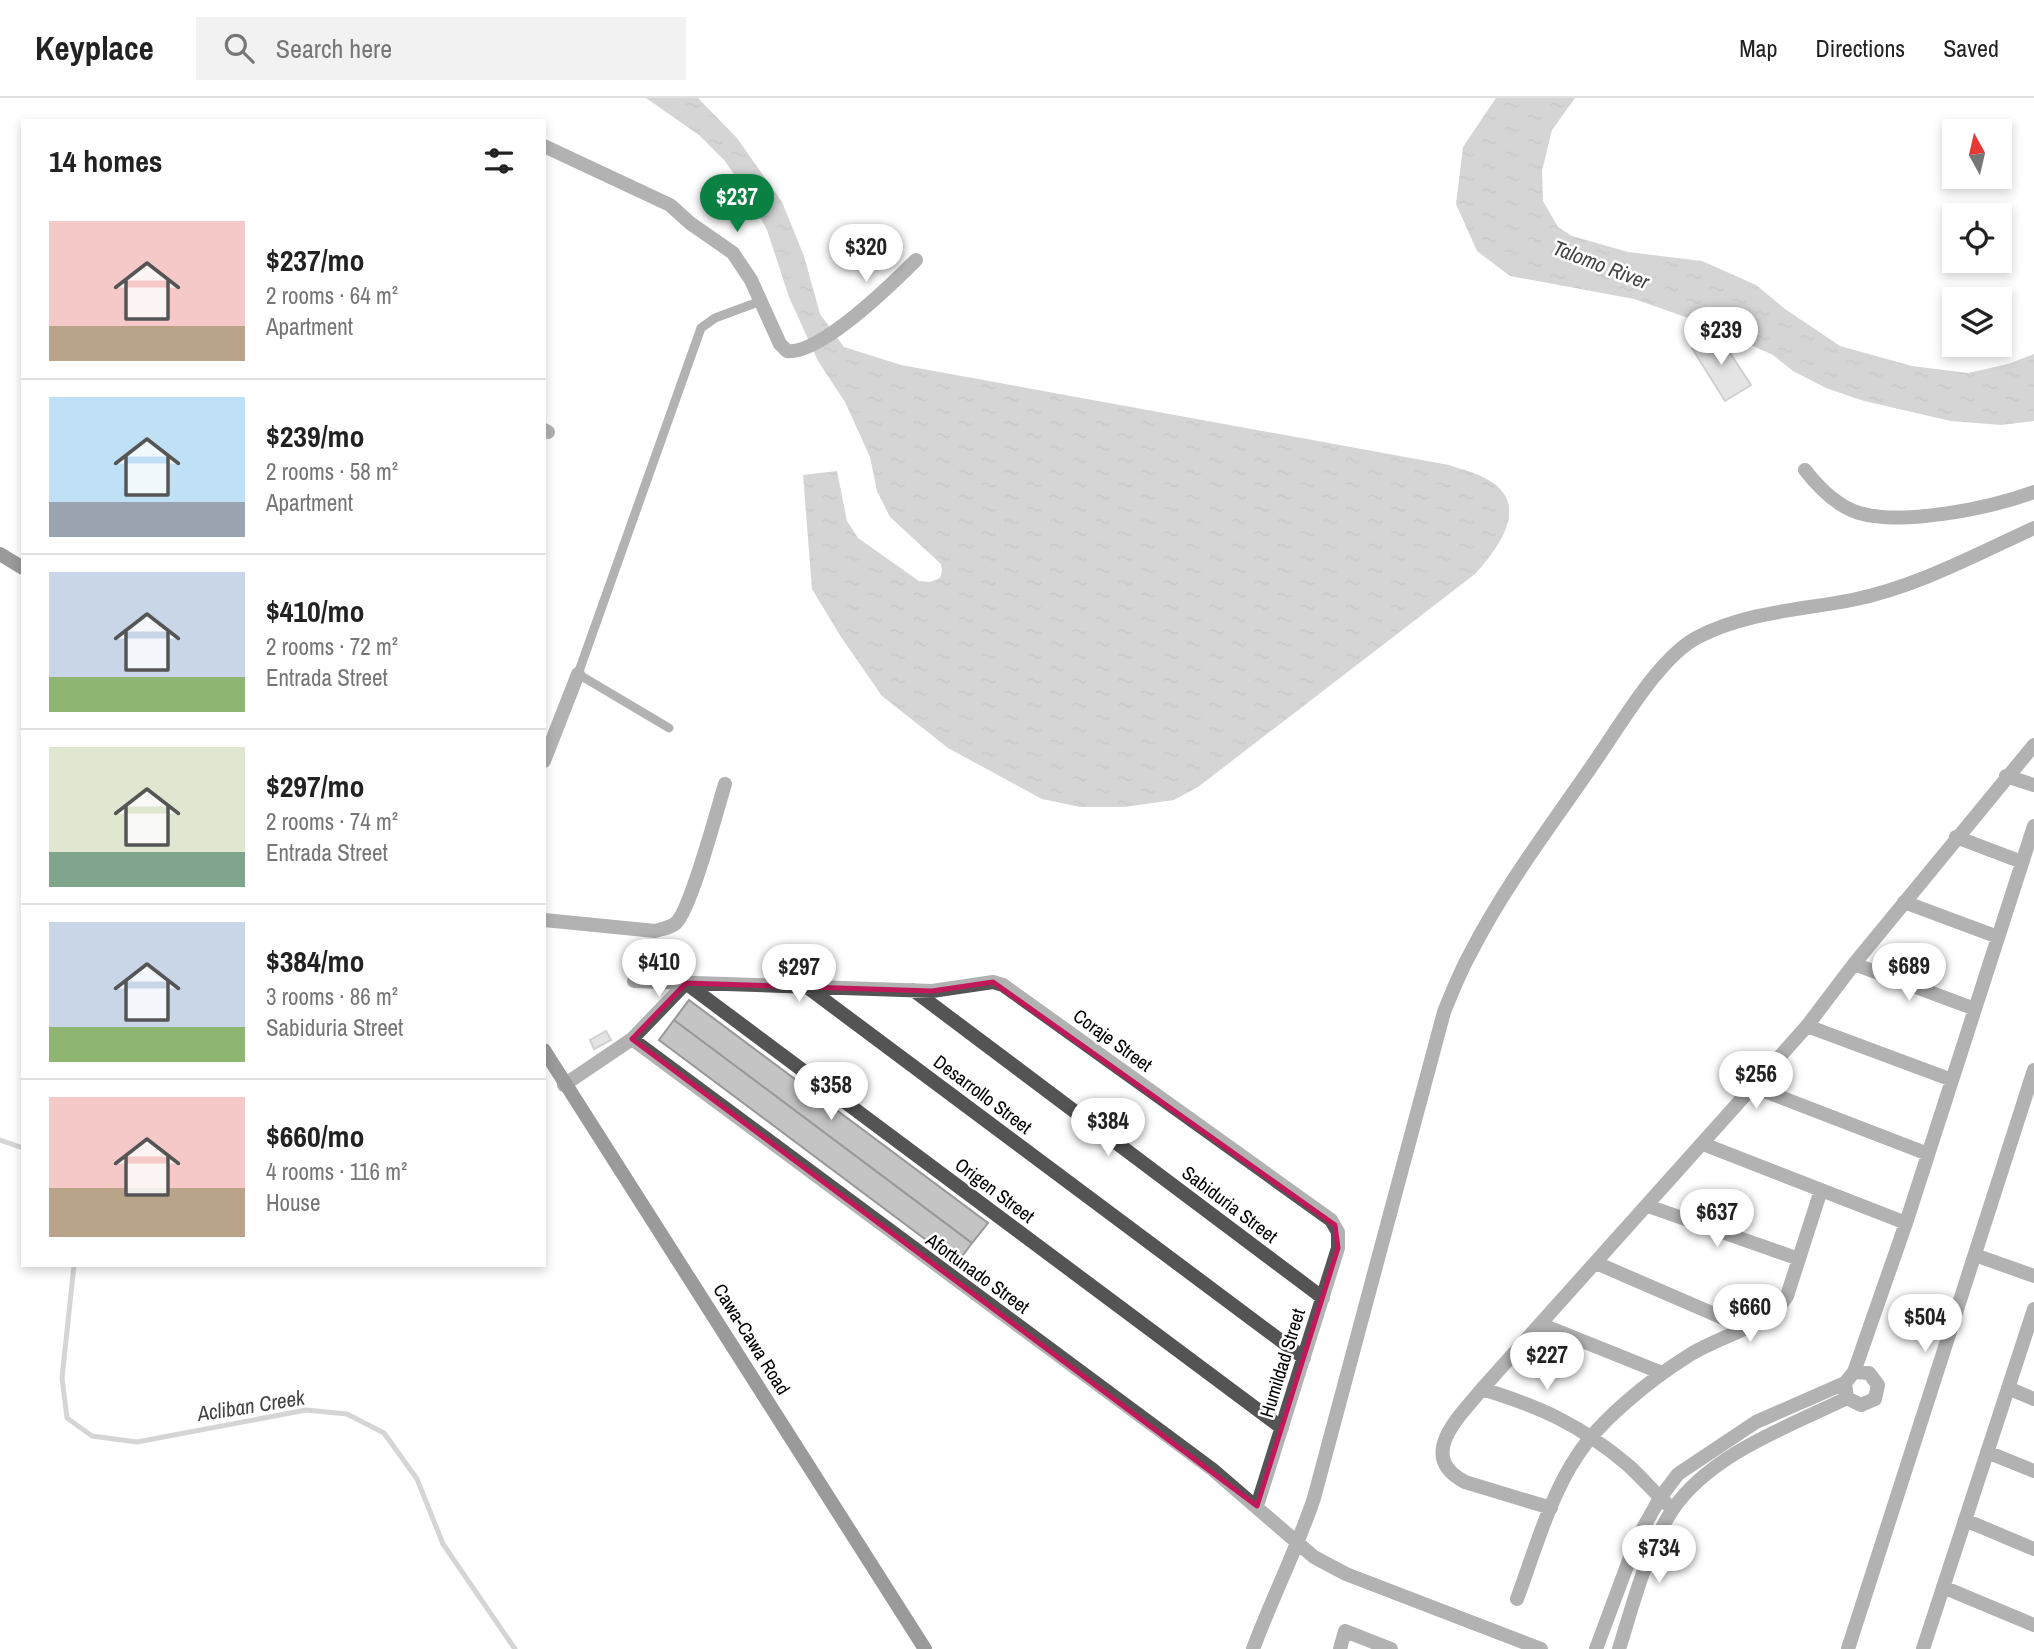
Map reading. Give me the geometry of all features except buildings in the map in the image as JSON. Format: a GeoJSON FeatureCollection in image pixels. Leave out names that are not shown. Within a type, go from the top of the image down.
{"type":"FeatureCollection","features":[{"type":"Feature","properties":{"kind":"street"},"geometry":{"type":"LineString","coordinates":[[546,147],[670,205],[690,223],[733,253],[743,265],[783,348],[793,352],[836,331],[916,260]]}},
{"type":"Feature","properties":{"kind":"street"},"geometry":{"type":"LineString","coordinates":[[1805,470],[1817,485],[1837,502],[1857,513],[1877,516],[1909,517],[1947,513],[1985,506],[2034,492]]}},
{"type":"Feature","properties":{"kind":"street"},"geometry":{"type":"LineString","coordinates":[[1253,1649],[1298,1544],[1314,1498],[1444,1012],[1470,954],[1499,904],[1647,688],[1675,653],[1695,638],[1722,626],[1790,608],[1852,600],[1896,588],[1941,571],[2034,528]]}},
{"type":"Feature","properties":{"kind":"street"},"geometry":{"type":"LineString","coordinates":[[0,554],[21,567]]}},
{"type":"Feature","properties":{"kind":"street"},"geometry":{"type":"LineString","coordinates":[[546,756],[578,674]]}},
{"type":"Feature","properties":{"kind":"street"},"geometry":{"type":"LineString","coordinates":[[1552,1508],[1465,1482],[1446,1468],[1442,1448],[1457,1419],[1807,1026],[1904,902],[2034,745]]}},
{"type":"Feature","properties":{"kind":"street"},"geometry":{"type":"LineString","coordinates":[[2006,776],[2034,785]]}},
{"type":"Feature","properties":{"kind":"street"},"geometry":{"type":"LineString","coordinates":[[546,920],[655,931],[676,923],[687,905],[724,784]]}},
{"type":"Feature","properties":{"kind":"street"},"geometry":{"type":"LineString","coordinates":[[1619,1649],[1656,1543],[1673,1509],[1704,1477],[1726,1460],[1849,1385],[1906,1223],[2034,826]]}},
{"type":"Feature","properties":{"kind":"street"},"geometry":{"type":"LineString","coordinates":[[1956,838],[2022,862]]}},
{"type":"Feature","properties":{"kind":"street"},"geometry":{"type":"LineString","coordinates":[[1904,902],[1998,937]]}},
{"type":"Feature","properties":{"kind":"street"},"geometry":{"type":"LineString","coordinates":[[1854,964],[1975,1009]]}},
{"type":"Feature","properties":{"kind":"street","name":"Coraje Street"},"geometry":{"type":"LineString","coordinates":[[634,981],[914,990],[950,990],[993,982],[1003,985],[1331,1220],[1338,1232]]}},
{"type":"Feature","properties":{"kind":"street"},"geometry":{"type":"LineString","coordinates":[[565,1085],[632,1039],[686,983]]}},
{"type":"Feature","properties":{"kind":"street","name":"Origen Street"},"geometry":{"type":"LineString","coordinates":[[686,983],[1282,1428]]}},
{"type":"Feature","properties":{"kind":"street","name":"Desarrollo Street"},"geometry":{"type":"LineString","coordinates":[[807,987],[1304,1358]]}},
{"type":"Feature","properties":{"kind":"street","name":"Sabiduria Street"},"geometry":{"type":"LineString","coordinates":[[914,990],[1323,1298]]}},
{"type":"Feature","properties":{"kind":"street"},"geometry":{"type":"LineString","coordinates":[[1807,1026],[1952,1080]]}},
{"type":"Feature","properties":{"kind":"street","name":"Afortunado Street"},"geometry":{"type":"LineString","coordinates":[[632,1039],[1164,1433],[1329,1567],[1541,1649]]}},
{"type":"Feature","properties":{"kind":"street","name":"Cawa-Cawa Road"},"geometry":{"type":"LineString","coordinates":[[546,1053],[925,1649]]}},
{"type":"Feature","properties":{"kind":"street"},"geometry":{"type":"LineString","coordinates":[[1848,1649],[2034,1070]]}},
{"type":"Feature","properties":{"kind":"street"},"geometry":{"type":"LineString","coordinates":[[1754,1087],[1928,1154]]}},
{"type":"Feature","properties":{"kind":"street"},"geometry":{"type":"LineString","coordinates":[[1703,1144],[1906,1223]]}},
{"type":"Feature","properties":{"kind":"street"},"geometry":{"type":"LineString","coordinates":[[1517,1599],[1569,1469],[1592,1437],[1662,1373],[1714,1341],[1771,1314],[1780,1306],[1787,1296],[1821,1190]]}},
{"type":"Feature","properties":{"kind":"street"},"geometry":{"type":"LineString","coordinates":[[1648,1206],[1799,1259]]}},
{"type":"Feature","properties":{"kind":"street","name":"Humildad Street"},"geometry":{"type":"LineString","coordinates":[[1257,1506],[1338,1248],[1338,1232]]}},
{"type":"Feature","properties":{"kind":"street"},"geometry":{"type":"LineString","coordinates":[[1975,1255],[2034,1276]]}},
{"type":"Feature","properties":{"kind":"street"},"geometry":{"type":"LineString","coordinates":[[1596,1263],[1744,1327]]}},
{"type":"Feature","properties":{"kind":"street"},"geometry":{"type":"LineString","coordinates":[[1923,1649],[2033,1317]]}},
{"type":"Feature","properties":{"kind":"street"},"geometry":{"type":"LineString","coordinates":[[1540,1324],[1662,1373]]}},
{"type":"Feature","properties":{"kind":"street"},"geometry":{"type":"LineString","coordinates":[[1596,1649],[1637,1539],[1660,1498],[1678,1474],[1756,1422],[1849,1385]]}},
{"type":"Feature","properties":{"kind":"street"},"geometry":{"type":"LineString","coordinates":[[1482,1388],[1545,1410],[1592,1437],[1628,1465],[1673,1509]]}},
{"type":"Feature","properties":{"kind":"street"},"geometry":{"type":"LineString","coordinates":[[2008,1388],[2034,1399]]}},
{"type":"Feature","properties":{"kind":"street"},"geometry":{"type":"LineString","coordinates":[[1987,1452],[2034,1471]]}},
{"type":"Feature","properties":{"kind":"street"},"geometry":{"type":"LineString","coordinates":[[1965,1520],[2034,1549]]}},
{"type":"Feature","properties":{"kind":"street"},"geometry":{"type":"LineString","coordinates":[[1943,1587],[2034,1625]]}},
{"type":"Feature","properties":{"kind":"street"},"geometry":{"type":"LineString","coordinates":[[1340,1649],[1345,1631],[1391,1649]]}},
{"type":"Feature","properties":{"kind":"lane"},"geometry":{"type":"LineString","coordinates":[[669,728],[578,674],[701,328],[708,321],[761,300]]}},
{"type":"Feature","properties":{"kind":"highlighted area"},"geometry":{"type":"Polygon","coordinates":[[[993,982],[1335,1225],[1338,1248],[1257,1506],[632,1039],[686,983],[932,991],[993,982]]]}},
{"type":"Feature","properties":{"kind":"water"},"geometry":{"type":"Polygon","coordinates":[[[646,98],[698,98],[737,138],[782,202],[804,256],[820,314],[844,347],[901,365],[1449,465],[1481,476],[1499,488],[1507,500],[1509,512],[1501,538],[1475,574],[1198,787],[1174,800],[1124,807],[1080,807],[1042,799],[948,748],[882,696],[812,589],[803,475],[837,471],[847,521],[858,538],[919,581],[930,582],[940,578],[941,564],[890,517],[877,491],[870,457],[845,402],[818,361],[789,297],[767,230],[744,188],[724,160],[699,135],[646,98]]]}},
{"type":"Feature","properties":{"kind":"water","name":"Talomo River"},"geometry":{"type":"Polygon","coordinates":[[[1496,98],[1575,98],[1552,130],[1542,171],[1543,201],[1558,227],[1572,236],[1628,252],[1702,261],[1756,285],[1785,309],[1840,346],[1912,366],[1968,373],[2008,364],[2034,354],[2034,421],[2001,425],[1951,421],[1864,401],[1826,388],[1793,371],[1773,355],[1697,321],[1634,299],[1510,276],[1477,251],[1456,204],[1463,147],[1496,98]]]}},
{"type":"Feature","properties":{"kind":"waterway","name":"Acliban Creek"},"geometry":{"type":"LineString","coordinates":[[0,1140],[21,1147]]}},
{"type":"Feature","properties":{"kind":"waterway","name":"Acliban Creek"},"geometry":{"type":"LineString","coordinates":[[74,1267],[62,1378],[67,1418],[92,1436],[137,1442],[306,1410],[347,1414],[384,1433],[417,1479],[443,1544],[515,1649]]}}]}
